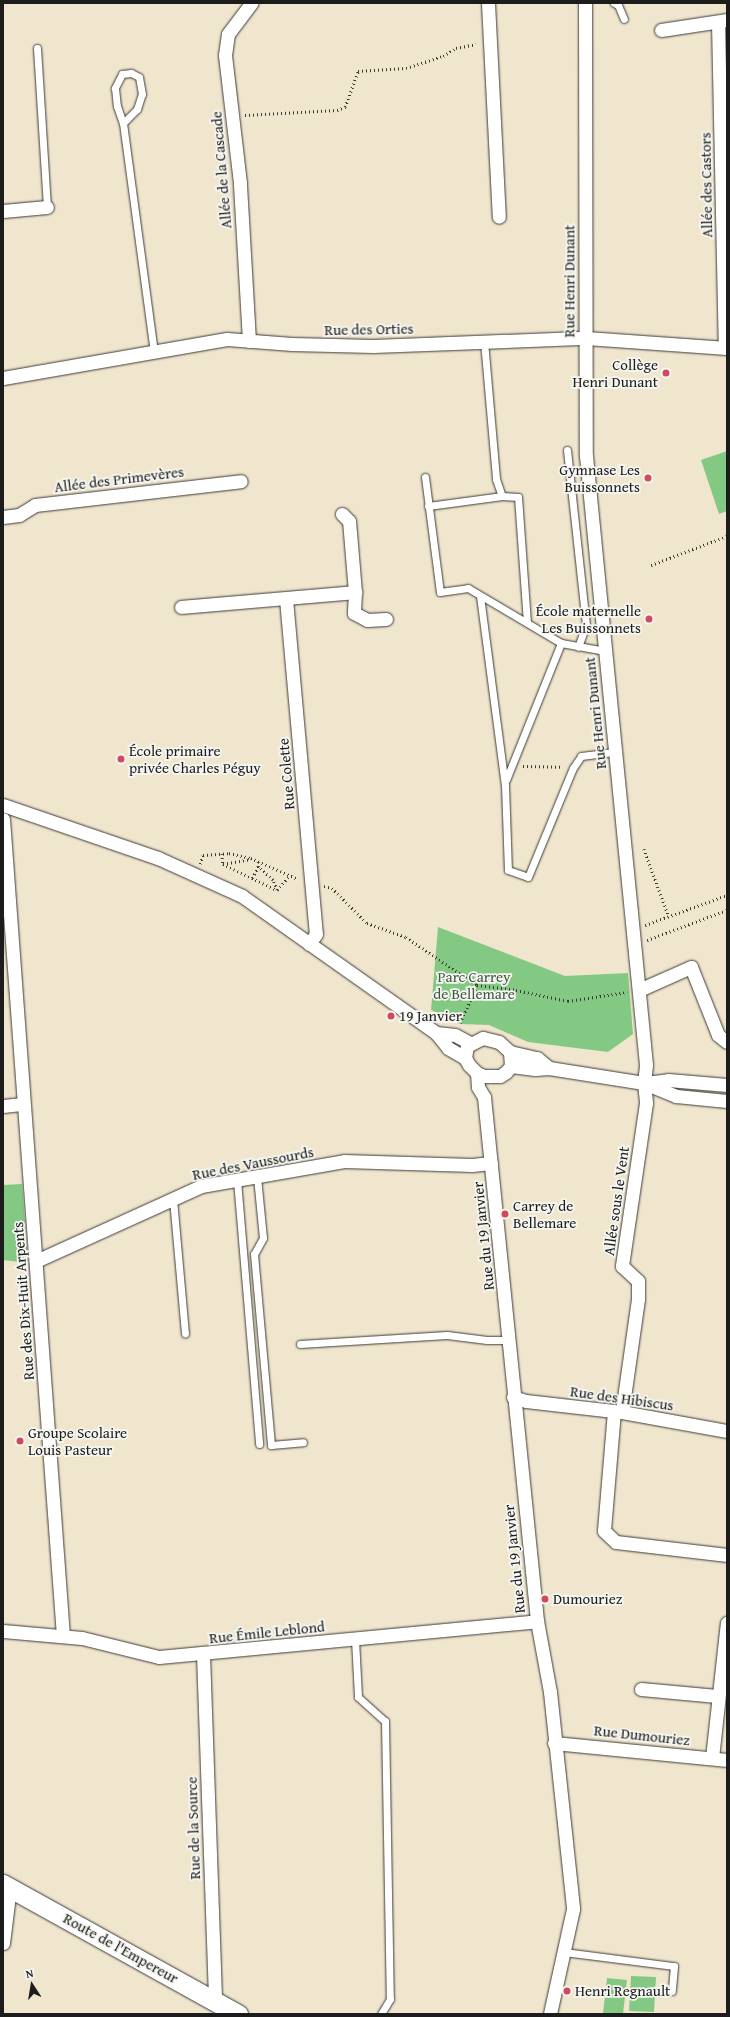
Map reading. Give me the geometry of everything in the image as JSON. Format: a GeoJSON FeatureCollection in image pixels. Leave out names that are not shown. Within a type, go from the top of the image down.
{"type":"FeatureCollection","features":[{"type":"Feature","properties":{"kind":"main road","name":"Route de l'Empereur"},"geometry":{"type":"LineString","coordinates":[[6,1885],[238,2014]]}},
{"type":"Feature","properties":{"kind":"street","name":"Allée de la Cascade"},"geometry":{"type":"LineString","coordinates":[[249,341],[240,183],[225,55],[228,34],[251,3]]}},
{"type":"Feature","properties":{"kind":"street"},"geometry":{"type":"LineString","coordinates":[[488,3],[499,218]]}},
{"type":"Feature","properties":{"kind":"street","name":"Rue Henri Dunant"},"geometry":{"type":"LineString","coordinates":[[585,3],[586,456],[646,1065],[644,1083]]}},
{"type":"Feature","properties":{"kind":"street"},"geometry":{"type":"LineString","coordinates":[[661,30],[722,21]]}},
{"type":"Feature","properties":{"kind":"street","name":"Allée des Castors"},"geometry":{"type":"LineString","coordinates":[[722,21],[726,348]]}},
{"type":"Feature","properties":{"kind":"street"},"geometry":{"type":"LineString","coordinates":[[3,211],[47,207]]}},
{"type":"Feature","properties":{"kind":"street","name":"Rue des Orties"},"geometry":{"type":"LineString","coordinates":[[3,378],[154,353],[227,339],[373,346],[586,338],[726,348]]}},
{"type":"Feature","properties":{"kind":"street","name":"Allée des Primevères"},"geometry":{"type":"LineString","coordinates":[[3,517],[19,515],[35,505],[241,481]]}},
{"type":"Feature","properties":{"kind":"street"},"geometry":{"type":"LineString","coordinates":[[342,514],[349,521],[355,592],[354,613],[367,620],[386,619]]}},
{"type":"Feature","properties":{"kind":"street"},"geometry":{"type":"LineString","coordinates":[[181,608],[355,592]]}},
{"type":"Feature","properties":{"kind":"street","name":"Rue Colette"},"geometry":{"type":"LineString","coordinates":[[286,599],[316,934],[309,944]]}},
{"type":"Feature","properties":{"kind":"street"},"geometry":{"type":"LineString","coordinates":[[3,805],[92,834],[195,874],[242,896],[436,1033],[448,1048],[465,1058],[477,1073],[492,1077],[506,1072],[511,1066],[510,1052]]}},
{"type":"Feature","properties":{"kind":"street","name":"Rue des Dix-Huit Arpents"},"geometry":{"type":"LineString","coordinates":[[3,819],[63,1636]]}},
{"type":"Feature","properties":{"kind":"street"},"geometry":{"type":"LineString","coordinates":[[639,990],[691,967],[718,1035],[727,1042]]}},
{"type":"Feature","properties":{"kind":"street"},"geometry":{"type":"LineString","coordinates":[[436,1033],[455,1035],[470,1043],[483,1038],[493,1039],[510,1052],[537,1058],[550,1068]]}},
{"type":"Feature","properties":{"kind":"street"},"geometry":{"type":"LineString","coordinates":[[465,1058],[470,1043]]}},
{"type":"Feature","properties":{"kind":"street"},"geometry":{"type":"LineString","coordinates":[[511,1066],[535,1069],[550,1068],[644,1083],[676,1096],[727,1101]]}},
{"type":"Feature","properties":{"kind":"street","name":"Rue du 19 Janvier"},"geometry":{"type":"LineString","coordinates":[[477,1073],[478,1087],[484,1097],[509,1340],[513,1397],[537,1621],[550,1692],[554,1743],[573,1909],[550,2014]]}},
{"type":"Feature","properties":{"kind":"street","name":"Rue du 19 Janvier"},"geometry":{"type":"LineString","coordinates":[[484,1097],[490,1087],[492,1077]]}},
{"type":"Feature","properties":{"kind":"street"},"geometry":{"type":"LineString","coordinates":[[644,1083],[668,1080],[727,1085]]}},
{"type":"Feature","properties":{"kind":"street","name":"Allée sous le Vent"},"geometry":{"type":"LineString","coordinates":[[618,1411],[638,1293],[638,1281],[622,1266],[646,1103],[644,1083]]}},
{"type":"Feature","properties":{"kind":"street"},"geometry":{"type":"LineString","coordinates":[[3,1106],[23,1104]]}},
{"type":"Feature","properties":{"kind":"street","name":"Rue des Vaussourds"},"geometry":{"type":"LineString","coordinates":[[36,1260],[201,1186],[344,1161],[472,1165],[491,1163]]}},
{"type":"Feature","properties":{"kind":"street","name":"Rue des Hibiscus"},"geometry":{"type":"LineString","coordinates":[[513,1397],[526,1401],[618,1411],[727,1431]]}},
{"type":"Feature","properties":{"kind":"street"},"geometry":{"type":"LineString","coordinates":[[618,1411],[604,1531],[616,1542],[727,1555]]}},
{"type":"Feature","properties":{"kind":"street","name":"Rue Émile Leblond"},"geometry":{"type":"LineString","coordinates":[[3,1631],[82,1638],[159,1658],[537,1621]]}},
{"type":"Feature","properties":{"kind":"street"},"geometry":{"type":"LineString","coordinates":[[712,1758],[717,1696],[727,1623]]}},
{"type":"Feature","properties":{"kind":"street","name":"Rue de la Source"},"geometry":{"type":"LineString","coordinates":[[203,1654],[215,2000]]}},
{"type":"Feature","properties":{"kind":"street"},"geometry":{"type":"LineString","coordinates":[[642,1689],[717,1696]]}},
{"type":"Feature","properties":{"kind":"street","name":"Rue Dumouriez"},"geometry":{"type":"LineString","coordinates":[[554,1743],[727,1760]]}},
{"type":"Feature","properties":{"kind":"street"},"geometry":{"type":"LineString","coordinates":[[3,1943],[6,1885]]}},
{"type":"Feature","properties":{"kind":"lane"},"geometry":{"type":"LineString","coordinates":[[614,3],[618,5],[624,19]]}},
{"type":"Feature","properties":{"kind":"lane"},"geometry":{"type":"LineString","coordinates":[[37,48],[47,207]]}},
{"type":"Feature","properties":{"kind":"lane"},"geometry":{"type":"LineString","coordinates":[[123,123],[137,109],[142,94],[139,77],[131,73],[122,74],[115,88],[117,106],[123,123],[154,353]]}},
{"type":"Feature","properties":{"kind":"lane"},"geometry":{"type":"LineString","coordinates":[[484,341],[496,479],[502,496]]}},
{"type":"Feature","properties":{"kind":"lane"},"geometry":{"type":"LineString","coordinates":[[567,450],[586,625],[578,647]]}},
{"type":"Feature","properties":{"kind":"lane"},"geometry":{"type":"LineString","coordinates":[[425,477],[440,592],[468,588],[561,643],[605,651]]}},
{"type":"Feature","properties":{"kind":"lane"},"geometry":{"type":"LineString","coordinates":[[428,506],[502,496],[518,497],[527,623]]}},
{"type":"Feature","properties":{"kind":"lane"},"geometry":{"type":"LineString","coordinates":[[480,596],[504,785],[508,870],[528,877],[573,768],[581,756],[615,752]]}},
{"type":"Feature","properties":{"kind":"lane"},"geometry":{"type":"LineString","coordinates":[[504,785],[510,766],[561,643]]}},
{"type":"Feature","properties":{"kind":"lane"},"geometry":{"type":"LineString","coordinates":[[257,1177],[263,1238],[254,1254],[271,1445],[303,1442]]}},
{"type":"Feature","properties":{"kind":"lane"},"geometry":{"type":"LineString","coordinates":[[237,1180],[259,1444]]}},
{"type":"Feature","properties":{"kind":"lane"},"geometry":{"type":"LineString","coordinates":[[173,1199],[185,1333]]}},
{"type":"Feature","properties":{"kind":"lane"},"geometry":{"type":"LineString","coordinates":[[300,1344],[446,1335],[487,1340],[509,1340]]}},
{"type":"Feature","properties":{"kind":"lane"},"geometry":{"type":"LineString","coordinates":[[355,1639],[358,1697],[385,1721],[390,1999],[381,2014]]}},
{"type":"Feature","properties":{"kind":"lane"},"geometry":{"type":"LineString","coordinates":[[564,1952],[674,1966],[672,1991]]}},
{"type":"Feature","properties":{"kind":"path"},"geometry":{"type":"LineString","coordinates":[[232,116],[337,110],[345,107],[358,70],[406,68],[444,56],[456,48],[490,39]]}},
{"type":"Feature","properties":{"kind":"path"},"geometry":{"type":"LineString","coordinates":[[651,565],[727,536]]}},
{"type":"Feature","properties":{"kind":"path"},"geometry":{"type":"LineString","coordinates":[[510,766],[573,768]]}},
{"type":"Feature","properties":{"kind":"path"},"geometry":{"type":"LineString","coordinates":[[644,849],[669,916]]}},
{"type":"Feature","properties":{"kind":"path"},"geometry":{"type":"LineString","coordinates":[[195,874],[204,855],[222,854],[250,858],[289,876],[332,888],[367,924],[406,938],[477,985],[516,990],[568,1001],[639,990]]}},
{"type":"Feature","properties":{"kind":"path"},"geometry":{"type":"LineString","coordinates":[[222,854],[223,864]]}},
{"type":"Feature","properties":{"kind":"path"},"geometry":{"type":"LineString","coordinates":[[223,864],[250,858]]}},
{"type":"Feature","properties":{"kind":"path"},"geometry":{"type":"LineString","coordinates":[[252,878],[258,867],[258,862]]}},
{"type":"Feature","properties":{"kind":"path"},"geometry":{"type":"LineString","coordinates":[[223,864],[276,890]]}},
{"type":"Feature","properties":{"kind":"path"},"geometry":{"type":"LineString","coordinates":[[258,867],[273,880],[276,890]]}},
{"type":"Feature","properties":{"kind":"path"},"geometry":{"type":"LineString","coordinates":[[276,890],[289,876]]}},
{"type":"Feature","properties":{"kind":"path"},"geometry":{"type":"LineString","coordinates":[[633,930],[727,895]]}},
{"type":"Feature","properties":{"kind":"path"},"geometry":{"type":"LineString","coordinates":[[634,945],[727,910]]}},
{"type":"Feature","properties":{"kind":"path"},"geometry":{"type":"LineString","coordinates":[[456,1030],[477,985]]}},
{"type":"Feature","properties":{"kind":"green space"},"geometry":{"type":"Polygon","coordinates":[[[727,451],[727,511],[719,514],[701,460],[727,451]]]}},
{"type":"Feature","properties":{"kind":"green space","name":"Parc Carrey de Bellemare"},"geometry":{"type":"Polygon","coordinates":[[[438,927],[565,976],[628,973],[633,1034],[608,1052],[528,1042],[489,1025],[460,1024],[431,1010],[438,927]]]}},
{"type":"Feature","properties":{"kind":"green space"},"geometry":{"type":"Polygon","coordinates":[[[22,1184],[28,1263],[3,1260],[3,1185],[22,1184]]]}},
{"type":"Feature","properties":{"kind":"green space"},"geometry":{"type":"Polygon","coordinates":[[[631,1976],[656,1977],[654,2012],[629,2011],[631,1976]]]}},
{"type":"Feature","properties":{"kind":"green space"},"geometry":{"type":"Polygon","coordinates":[[[607,1978],[627,1980],[623,2014],[603,2014],[607,1978]]]}},
{"type":"Feature","properties":{"kind":"place","name":"Collège Henri Dunant"},"geometry":{"type":"Point","coordinates":[666,373]}},
{"type":"Feature","properties":{"kind":"place","name":"Gymnase Les Buissonnets"},"geometry":{"type":"Point","coordinates":[648,478]}},
{"type":"Feature","properties":{"kind":"place","name":"École maternelle Les Buissonnets"},"geometry":{"type":"Point","coordinates":[649,619]}},
{"type":"Feature","properties":{"kind":"place","name":"École primaire privée Charles Péguy"},"geometry":{"type":"Point","coordinates":[121,759]}},
{"type":"Feature","properties":{"kind":"place","name":"19 Janvier"},"geometry":{"type":"Point","coordinates":[391,1016]}},
{"type":"Feature","properties":{"kind":"place","name":"Carrey de Bellemare"},"geometry":{"type":"Point","coordinates":[505,1214]}},
{"type":"Feature","properties":{"kind":"place","name":"Groupe Scolaire Louis Pasteur"},"geometry":{"type":"Point","coordinates":[20,1441]}},
{"type":"Feature","properties":{"kind":"place","name":"Dumouriez"},"geometry":{"type":"Point","coordinates":[545,1599]}},
{"type":"Feature","properties":{"kind":"place","name":"Henri Regnault"},"geometry":{"type":"Point","coordinates":[567,1991]}}]}
